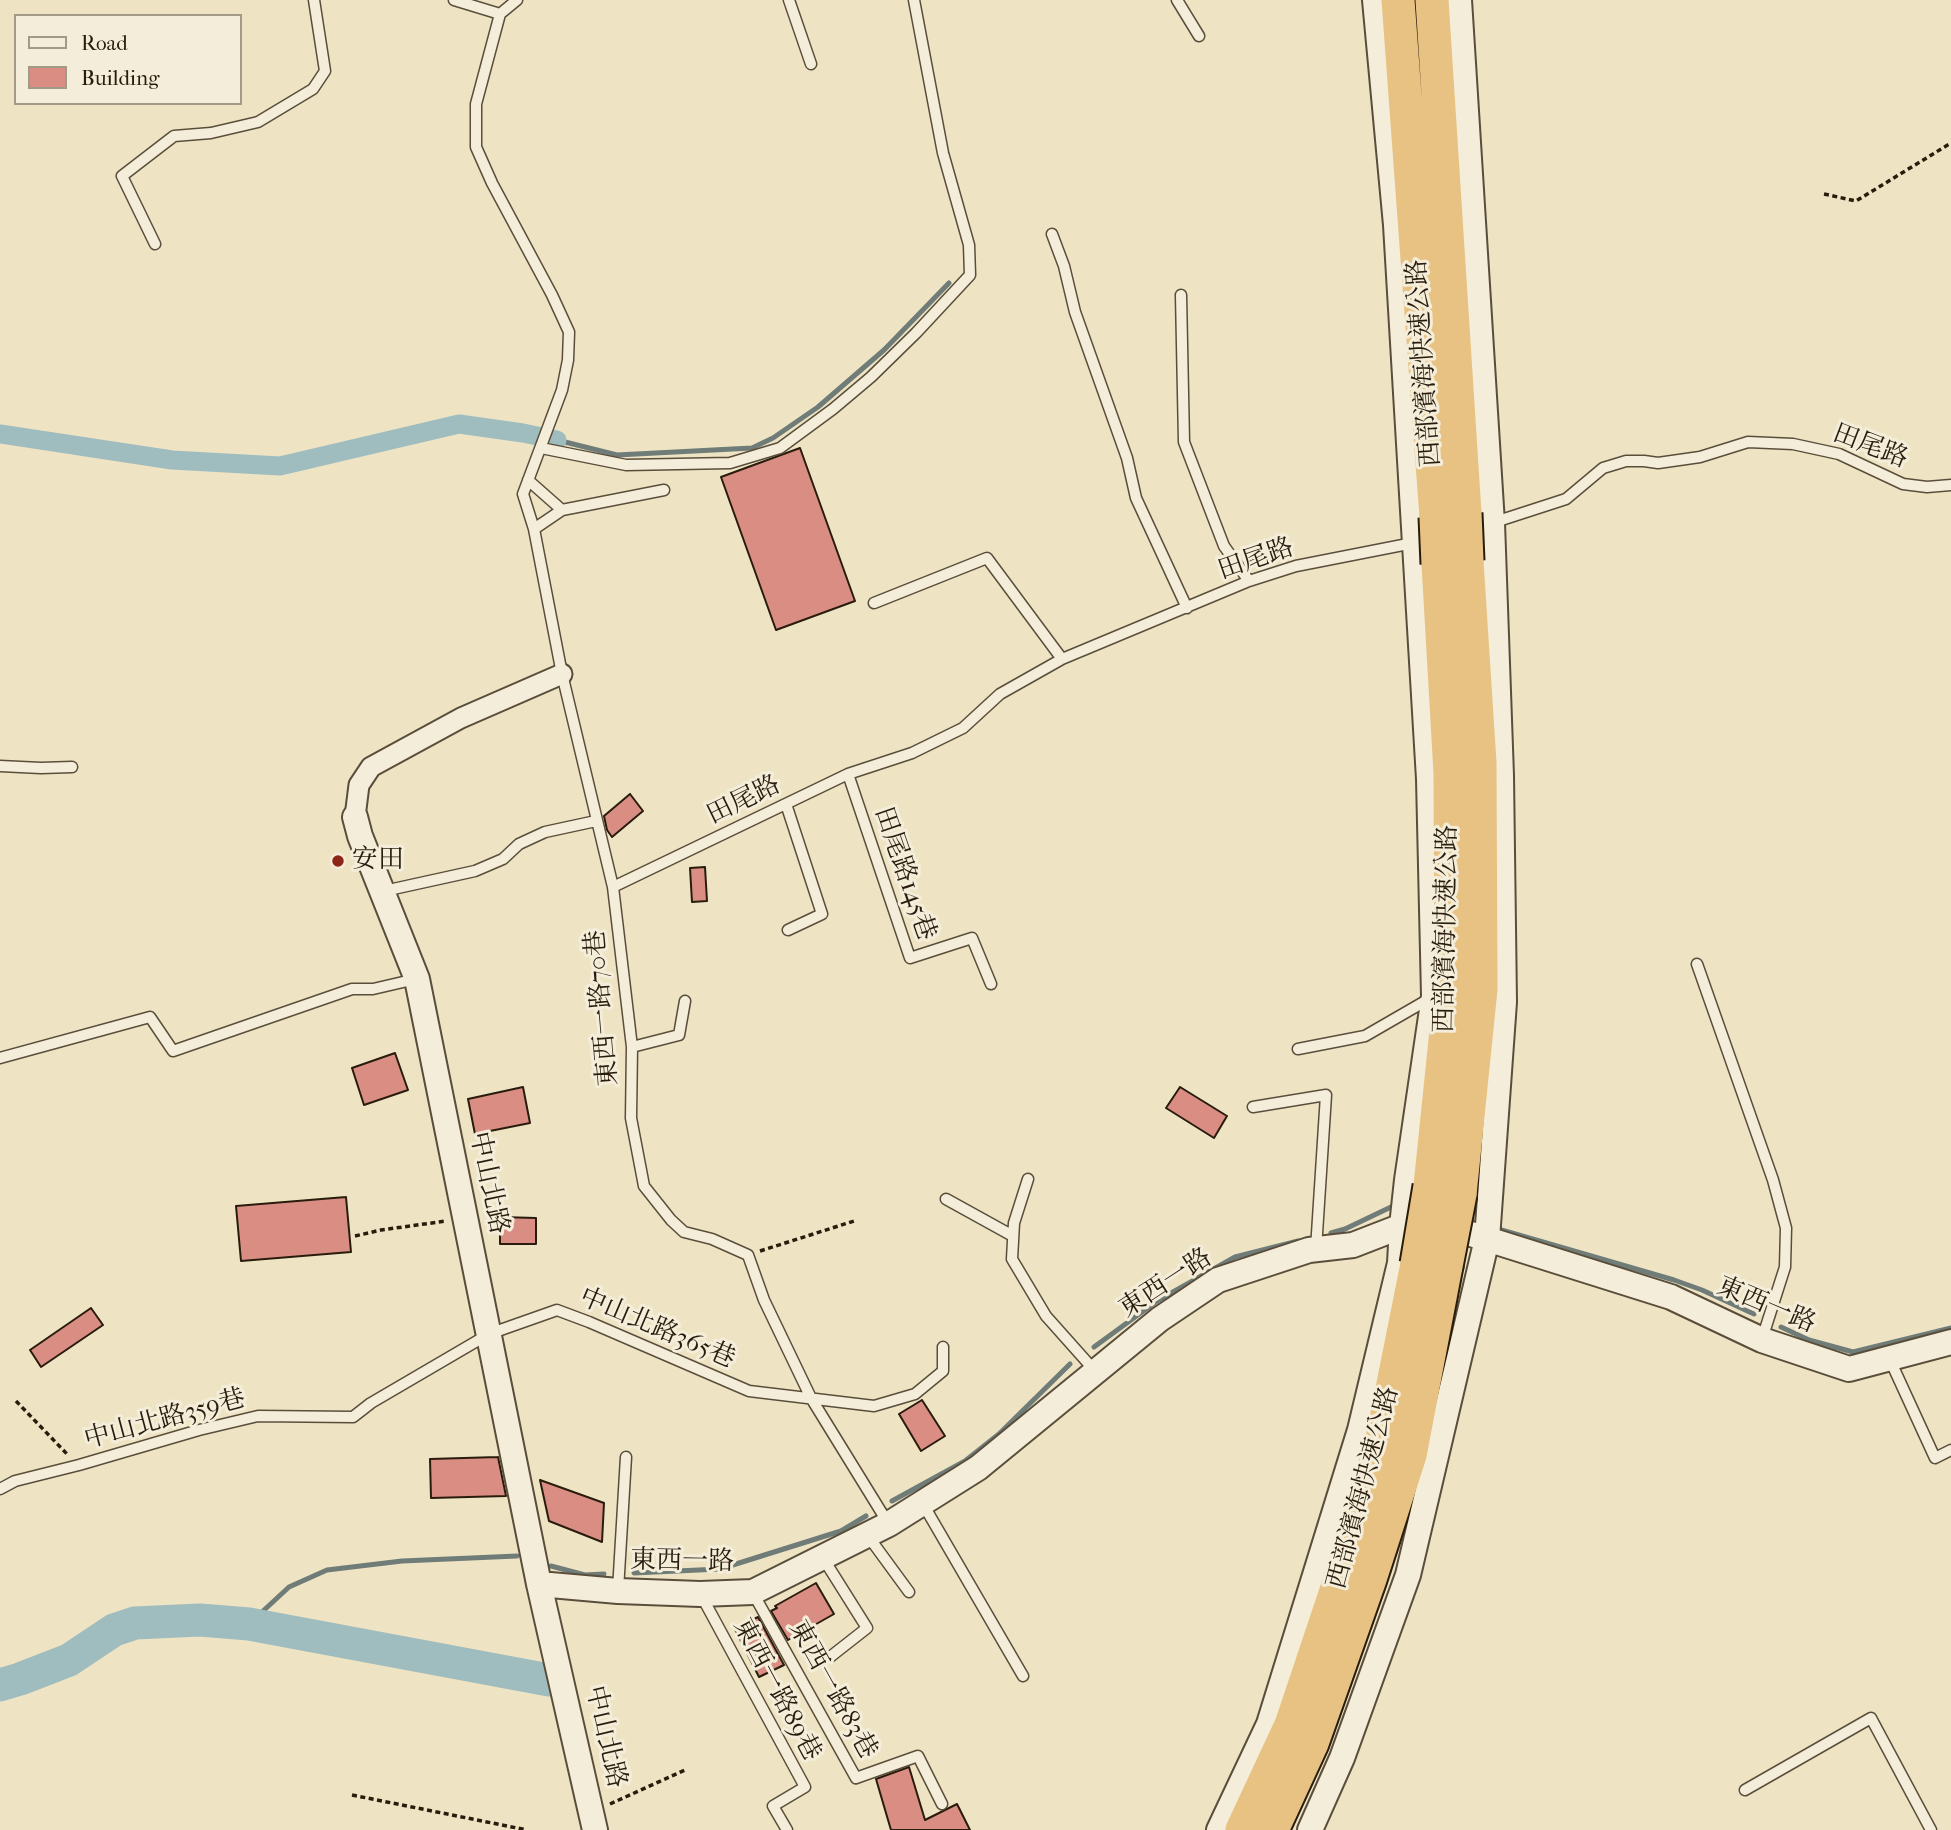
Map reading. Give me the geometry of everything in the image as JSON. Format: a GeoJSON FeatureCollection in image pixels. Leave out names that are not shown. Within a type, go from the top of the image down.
{"type":"FeatureCollection","features":[{"type":"Feature","properties":{"kind":"highway","name":"西部濱海快速公路"},"geometry":{"type":"LineString","coordinates":[[1398,0],[1464,518]]}},
{"type":"Feature","properties":{"kind":"highway","name":"西部濱海快速公路"},"geometry":{"type":"LineString","coordinates":[[1272,1830],[1312,1743],[1410,1455],[1432,1265],[1445,1190],[1451,982],[1450,773],[1440,556],[1464,518],[1432,0]]}},
{"type":"Feature","properties":{"kind":"highway","name":"西部濱海快速公路"},"geometry":{"type":"LineString","coordinates":[[1242,1830],[1291,1725],[1346,1561],[1432,1265]]}},
{"type":"Feature","properties":{"kind":"street"},"geometry":{"type":"LineString","coordinates":[[1219,1830],[1269,1724],[1360,1430],[1400,1263],[1402,1226],[1434,996],[1429,779],[1440,556],[1396,225],[1375,0]]}},
{"type":"Feature","properties":{"kind":"street"},"geometry":{"type":"LineString","coordinates":[[1310,1830],[1342,1758],[1408,1575],[1487,1239],[1504,1002],[1501,776],[1464,518],[1459,0]]}},
{"type":"Feature","properties":{"kind":"street","name":"中山北路"},"geometry":{"type":"LineString","coordinates":[[562,674],[461,718],[371,767],[359,785],[355,817],[416,979],[538,1584],[593,1821]]}},
{"type":"Feature","properties":{"kind":"street","name":"東西一路"},"geometry":{"type":"LineString","coordinates":[[538,1584],[618,1591],[700,1594],[753,1592],[878,1529],[978,1468],[1160,1319],[1218,1280],[1309,1250],[1353,1245],[1402,1226],[1464,1231],[1671,1297],[1762,1340],[1849,1369],[1951,1342]]}},
{"type":"Feature","properties":{"kind":"lane"},"geometry":{"type":"LineString","coordinates":[[155,244],[122,176],[174,136],[211,133],[258,122],[313,89],[325,71],[314,0]]}},
{"type":"Feature","properties":{"kind":"lane"},"geometry":{"type":"LineString","coordinates":[[454,0],[500,14],[517,0]]}},
{"type":"Feature","properties":{"kind":"lane"},"geometry":{"type":"LineString","coordinates":[[789,0],[811,64]]}},
{"type":"Feature","properties":{"kind":"lane"},"geometry":{"type":"LineString","coordinates":[[541,448],[626,466],[730,463],[780,449],[834,409],[871,377],[970,275],[969,245],[943,153],[914,0]]}},
{"type":"Feature","properties":{"kind":"lane"},"geometry":{"type":"LineString","coordinates":[[1177,0],[1199,36]]}},
{"type":"Feature","properties":{"kind":"lane","name":"東西一路70巷"},"geometry":{"type":"LineString","coordinates":[[500,14],[476,104],[476,147],[569,332],[568,359],[562,390],[523,494],[534,529],[562,674],[613,887],[632,1047],[631,1118],[644,1186],[684,1232],[712,1239],[748,1255]]}},
{"type":"Feature","properties":{"kind":"lane"},"geometry":{"type":"LineString","coordinates":[[1052,234],[1064,265],[1075,312],[1127,458],[1136,498],[1187,608]]}},
{"type":"Feature","properties":{"kind":"lane"},"geometry":{"type":"LineString","coordinates":[[1181,295],[1184,442],[1224,546],[1249,581]]}},
{"type":"Feature","properties":{"kind":"lane","name":"田尾路"},"geometry":{"type":"LineString","coordinates":[[613,887],[848,774],[912,753],[963,728],[1000,694],[1062,659],[1249,581],[1296,566],[1440,556],[1464,518],[1566,499],[1603,468],[1626,461],[1644,460],[1657,463],[1700,457],[1748,442],[1793,444],[1839,454],[1903,484],[1927,487],[1951,485]]}},
{"type":"Feature","properties":{"kind":"lane"},"geometry":{"type":"LineString","coordinates":[[528,480],[562,510]]}},
{"type":"Feature","properties":{"kind":"lane"},"geometry":{"type":"LineString","coordinates":[[534,529],[562,510],[664,490]]}},
{"type":"Feature","properties":{"kind":"lane"},"geometry":{"type":"LineString","coordinates":[[874,603],[987,558],[1062,659]]}},
{"type":"Feature","properties":{"kind":"lane"},"geometry":{"type":"LineString","coordinates":[[0,766],[72,767]]}},
{"type":"Feature","properties":{"kind":"lane","name":"田尾路145巷"},"geometry":{"type":"LineString","coordinates":[[848,774],[910,958],[972,938],[991,984]]}},
{"type":"Feature","properties":{"kind":"lane"},"geometry":{"type":"LineString","coordinates":[[786,804],[822,914],[788,930]]}},
{"type":"Feature","properties":{"kind":"lane"},"geometry":{"type":"LineString","coordinates":[[381,891],[475,871],[503,859],[519,844],[545,832],[596,821]]}},
{"type":"Feature","properties":{"kind":"lane"},"geometry":{"type":"LineString","coordinates":[[1698,964],[1773,1180],[1786,1228],[1785,1267],[1762,1340]]}},
{"type":"Feature","properties":{"kind":"lane"},"geometry":{"type":"LineString","coordinates":[[0,1058],[150,1017],[173,1051],[352,989],[373,989],[416,979]]}},
{"type":"Feature","properties":{"kind":"lane"},"geometry":{"type":"LineString","coordinates":[[1298,1049],[1365,1036],[1434,996]]}},
{"type":"Feature","properties":{"kind":"lane"},"geometry":{"type":"LineString","coordinates":[[632,1047],[679,1035],[685,1001]]}},
{"type":"Feature","properties":{"kind":"lane"},"geometry":{"type":"LineString","coordinates":[[1253,1107],[1326,1095],[1316,1250]]}},
{"type":"Feature","properties":{"kind":"lane"},"geometry":{"type":"LineString","coordinates":[[1028,1179],[1014,1223],[1012,1259],[1046,1316],[1095,1371]]}},
{"type":"Feature","properties":{"kind":"lane"},"geometry":{"type":"LineString","coordinates":[[946,1199],[1013,1236]]}},
{"type":"Feature","properties":{"kind":"lane"},"geometry":{"type":"LineString","coordinates":[[748,1255],[764,1300],[909,1592]]}},
{"type":"Feature","properties":{"kind":"lane","name":"中山北路365巷"},"geometry":{"type":"LineString","coordinates":[[489,1334],[557,1310],[749,1391],[874,1406],[915,1394],[943,1371],[943,1347]]}},
{"type":"Feature","properties":{"kind":"lane","name":"中山北路359巷"},"geometry":{"type":"LineString","coordinates":[[0,1489],[15,1481],[258,1416],[353,1417],[371,1403],[489,1334]]}},
{"type":"Feature","properties":{"kind":"lane"},"geometry":{"type":"LineString","coordinates":[[1890,1360],[1935,1458],[1951,1450]]}},
{"type":"Feature","properties":{"kind":"lane"},"geometry":{"type":"LineString","coordinates":[[618,1591],[626,1457]]}},
{"type":"Feature","properties":{"kind":"lane"},"geometry":{"type":"LineString","coordinates":[[923,1504],[1023,1676]]}},
{"type":"Feature","properties":{"kind":"lane"},"geometry":{"type":"LineString","coordinates":[[823,1558],[867,1628],[830,1657]]}},
{"type":"Feature","properties":{"kind":"lane","name":"東西一路83巷"},"geometry":{"type":"LineString","coordinates":[[753,1592],[856,1779],[918,1756],[942,1804]]}},
{"type":"Feature","properties":{"kind":"lane","name":"東西一路89巷"},"geometry":{"type":"LineString","coordinates":[[700,1594],[805,1787],[773,1806],[787,1830]]}},
{"type":"Feature","properties":{"kind":"lane"},"geometry":{"type":"LineString","coordinates":[[1745,1790],[1871,1718],[1931,1830]]}},
{"type":"Feature","properties":{"kind":"path"},"geometry":{"type":"LineString","coordinates":[[1824,194],[1856,201],[1951,143]]}},
{"type":"Feature","properties":{"kind":"path"},"geometry":{"type":"LineString","coordinates":[[355,1236],[466,1219]]}},
{"type":"Feature","properties":{"kind":"path"},"geometry":{"type":"LineString","coordinates":[[748,1255],[854,1221]]}},
{"type":"Feature","properties":{"kind":"path"},"geometry":{"type":"LineString","coordinates":[[16,1401],[79,1465]]}},
{"type":"Feature","properties":{"kind":"path"},"geometry":{"type":"LineString","coordinates":[[593,1821],[685,1770]]}},
{"type":"Feature","properties":{"kind":"path"},"geometry":{"type":"LineString","coordinates":[[352,1794],[527,1830]]}},
{"type":"Feature","properties":{"kind":"building"},"geometry":{"type":"Polygon","coordinates":[[[800,448],[855,601],[776,630],[721,477],[800,448]]]}},
{"type":"Feature","properties":{"kind":"building"},"geometry":{"type":"Polygon","coordinates":[[[630,794],[643,811],[612,837],[607,830],[604,816],[630,794]]]}},
{"type":"Feature","properties":{"kind":"building"},"geometry":{"type":"Polygon","coordinates":[[[705,867],[707,901],[692,902],[690,868],[705,867]]]}},
{"type":"Feature","properties":{"kind":"building"},"geometry":{"type":"Polygon","coordinates":[[[395,1053],[408,1090],[364,1105],[352,1068],[395,1053]]]}},
{"type":"Feature","properties":{"kind":"building"},"geometry":{"type":"Polygon","coordinates":[[[523,1087],[530,1123],[475,1134],[468,1099],[523,1087]]]}},
{"type":"Feature","properties":{"kind":"building"},"geometry":{"type":"Polygon","coordinates":[[[1180,1087],[1227,1116],[1214,1138],[1166,1108],[1180,1087]]]}},
{"type":"Feature","properties":{"kind":"building"},"geometry":{"type":"Polygon","coordinates":[[[346,1197],[351,1252],[241,1261],[236,1206],[346,1197]]]}},
{"type":"Feature","properties":{"kind":"building"},"geometry":{"type":"Polygon","coordinates":[[[500,1217],[536,1218],[536,1244],[500,1244],[500,1217]]]}},
{"type":"Feature","properties":{"kind":"building"},"geometry":{"type":"Polygon","coordinates":[[[91,1308],[103,1325],[41,1367],[30,1350],[91,1308]]]}},
{"type":"Feature","properties":{"kind":"building"},"geometry":{"type":"Polygon","coordinates":[[[922,1400],[945,1436],[921,1451],[899,1414],[922,1400]]]}},
{"type":"Feature","properties":{"kind":"building"},"geometry":{"type":"Polygon","coordinates":[[[498,1457],[506,1496],[431,1498],[430,1459],[498,1457]]]}},
{"type":"Feature","properties":{"kind":"building"},"geometry":{"type":"Polygon","coordinates":[[[540,1480],[604,1503],[602,1542],[549,1521],[540,1480]]]}},
{"type":"Feature","properties":{"kind":"building"},"geometry":{"type":"Polygon","coordinates":[[[816,1583],[834,1614],[788,1640],[771,1611],[777,1608],[775,1606],[816,1583]]]}},
{"type":"Feature","properties":{"kind":"building"},"geometry":{"type":"Polygon","coordinates":[[[758,1617],[784,1665],[759,1677],[735,1629],[758,1617]]]}},
{"type":"Feature","properties":{"kind":"building"},"geometry":{"type":"Polygon","coordinates":[[[909,1767],[925,1820],[957,1804],[970,1830],[891,1830],[876,1779],[909,1767]]]}},
{"type":"Feature","properties":{"kind":"waterway"},"geometry":{"type":"LineString","coordinates":[[557,440],[617,455],[752,448],[773,438],[818,407],[884,350],[949,283]]}},
{"type":"Feature","properties":{"kind":"waterway"},"geometry":{"type":"LineString","coordinates":[[0,434],[172,460],[280,466],[459,424],[557,440]]}},
{"type":"Feature","properties":{"kind":"waterway"},"geometry":{"type":"LineString","coordinates":[[1331,1233],[1393,1207]]}},
{"type":"Feature","properties":{"kind":"waterway"},"geometry":{"type":"LineString","coordinates":[[1498,1229],[1674,1280],[1754,1314]]}},
{"type":"Feature","properties":{"kind":"waterway"},"geometry":{"type":"LineString","coordinates":[[1094,1347],[1157,1301],[1235,1257],[1298,1241]]}},
{"type":"Feature","properties":{"kind":"waterway"},"geometry":{"type":"LineString","coordinates":[[1781,1327],[1809,1340],[1853,1352],[1951,1328]]}},
{"type":"Feature","properties":{"kind":"waterway"},"geometry":{"type":"LineString","coordinates":[[892,1501],[965,1461],[999,1434],[1070,1364]]}},
{"type":"Feature","properties":{"kind":"waterway"},"geometry":{"type":"LineString","coordinates":[[634,1573],[720,1569],[841,1531],[866,1516]]}},
{"type":"Feature","properties":{"kind":"waterway"},"geometry":{"type":"LineString","coordinates":[[249,1624],[289,1587],[327,1570],[402,1561],[517,1556]]}},
{"type":"Feature","properties":{"kind":"waterway"},"geometry":{"type":"LineString","coordinates":[[551,1566],[585,1575],[604,1574]]}},
{"type":"Feature","properties":{"kind":"waterway"},"geometry":{"type":"LineString","coordinates":[[0,1685],[69,1660],[114,1630],[135,1623],[200,1620],[249,1624],[549,1680]]}},
{"type":"Feature","properties":{"kind":"place","name":"安田"},"geometry":{"type":"Point","coordinates":[338,861]}}]}
